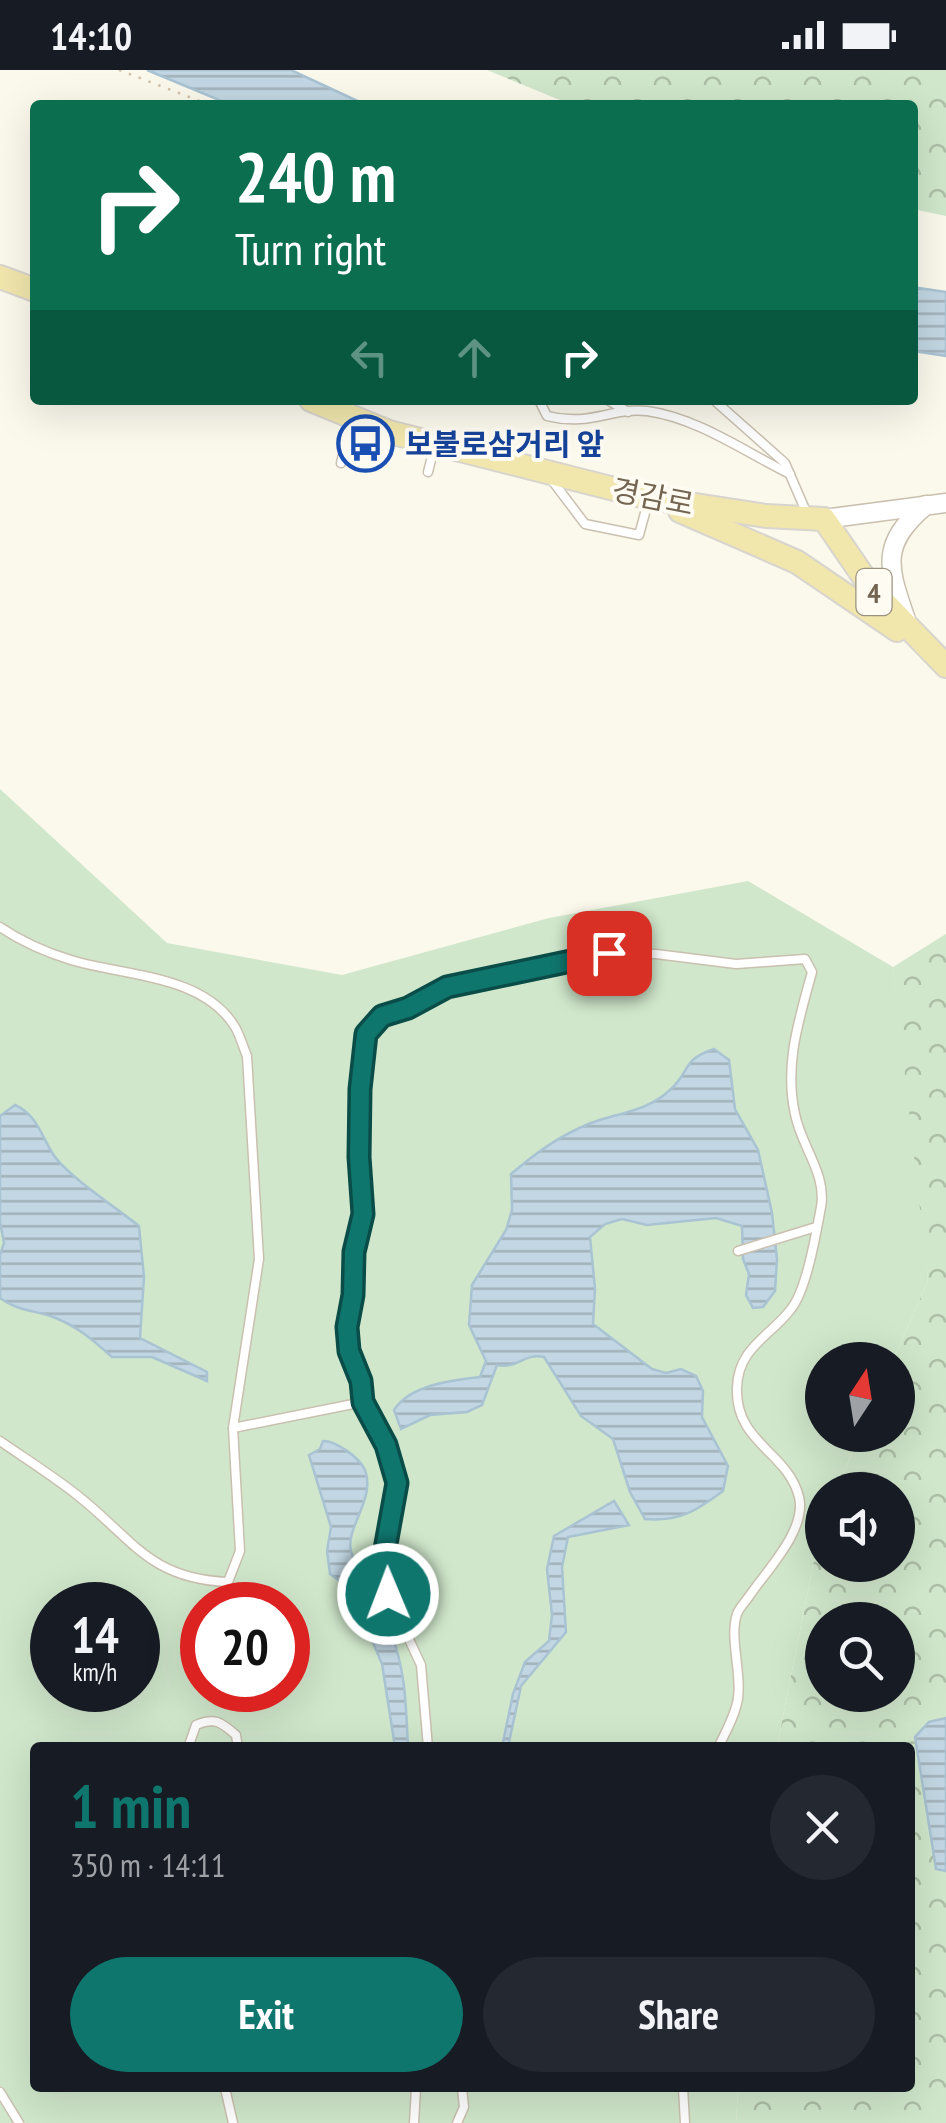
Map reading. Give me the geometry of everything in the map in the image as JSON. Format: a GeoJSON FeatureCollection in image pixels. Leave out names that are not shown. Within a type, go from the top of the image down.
{"type":"FeatureCollection","features":[{"type":"Feature","properties":{"kind":"main road"},"geometry":{"type":"LineString","coordinates":[[0,277],[30,288]]}},
{"type":"Feature","properties":{"kind":"main road","name":"경감로"},"geometry":{"type":"LineString","coordinates":[[323,405],[389,432],[650,498],[766,516],[816,519]]}},
{"type":"Feature","properties":{"kind":"main road"},"geometry":{"type":"LineString","coordinates":[[650,498],[797,562],[941,661]]}},
{"type":"Feature","properties":{"kind":"main road","name":"4"},"geometry":{"type":"LineString","coordinates":[[816,519],[874,592],[941,661]]}},
{"type":"Feature","properties":{"kind":"street","name":"경감로"},"geometry":{"type":"LineString","coordinates":[[816,519],[946,504]]}},
{"type":"Feature","properties":{"kind":"street"},"geometry":{"type":"LineString","coordinates":[[910,631],[891,573],[892,556],[904,524],[926,505]]}},
{"type":"Feature","properties":{"kind":"lane"},"geometry":{"type":"LineString","coordinates":[[542,405],[548,416],[563,420],[580,421],[644,410],[684,419],[790,474]]}},
{"type":"Feature","properties":{"kind":"lane"},"geometry":{"type":"LineString","coordinates":[[616,405],[628,412]]}},
{"type":"Feature","properties":{"kind":"lane"},"geometry":{"type":"LineString","coordinates":[[720,405],[785,463],[816,519]]}},
{"type":"Feature","properties":{"kind":"lane"},"geometry":{"type":"LineString","coordinates":[[342,464],[352,417]]}},
{"type":"Feature","properties":{"kind":"lane"},"geometry":{"type":"LineString","coordinates":[[428,472],[435,444]]}},
{"type":"Feature","properties":{"kind":"lane"},"geometry":{"type":"LineString","coordinates":[[545,472],[585,524],[639,535],[650,498]]}},
{"type":"Feature","properties":{"kind":"lane"},"geometry":{"type":"LineString","coordinates":[[0,927],[24,943],[74,961],[164,981],[200,995],[234,1026],[247,1056],[259,1259],[233,1428],[240,1550],[228,1582],[184,1578],[141,1554],[79,1496],[0,1441]]}},
{"type":"Feature","properties":{"kind":"lane"},"geometry":{"type":"LineString","coordinates":[[427,1742],[421,1665],[388,1594],[382,1566],[397,1483],[386,1445],[363,1402],[361,1381],[349,1351],[347,1327],[353,1295],[354,1252],[363,1214],[360,1089],[366,1034],[382,1016],[408,1008],[447,987],[609,953],[656,954],[736,964],[805,958],[812,972],[789,1075],[803,1145],[822,1180],[822,1202],[793,1308],[760,1337],[744,1361],[737,1383],[737,1405],[745,1428],[798,1491],[801,1508],[798,1527],[736,1615],[738,1699],[720,1742]]}},
{"type":"Feature","properties":{"kind":"lane"},"geometry":{"type":"LineString","coordinates":[[738,1251],[816,1228]]}},
{"type":"Feature","properties":{"kind":"lane"},"geometry":{"type":"LineString","coordinates":[[233,1428],[363,1402]]}},
{"type":"Feature","properties":{"kind":"lane"},"geometry":{"type":"LineString","coordinates":[[190,1742],[196,1725],[210,1719],[220,1721],[236,1735],[237,1742]]}},
{"type":"Feature","properties":{"kind":"lane"},"geometry":{"type":"LineString","coordinates":[[0,2092],[18,2123]]}},
{"type":"Feature","properties":{"kind":"lane"},"geometry":{"type":"LineString","coordinates":[[226,2092],[233,2123]]}},
{"type":"Feature","properties":{"kind":"lane"},"geometry":{"type":"LineString","coordinates":[[414,2123],[416,2092]]}},
{"type":"Feature","properties":{"kind":"lane"},"geometry":{"type":"LineString","coordinates":[[457,2123],[464,2107],[462,2092]]}},
{"type":"Feature","properties":{"kind":"lane"},"geometry":{"type":"LineString","coordinates":[[682,2092],[685,2123]]}},
{"type":"Feature","properties":{"kind":"path"},"geometry":{"type":"LineString","coordinates":[[119,70],[197,100]]}},
{"type":"Feature","properties":{"kind":"green space"},"geometry":{"type":"Polygon","coordinates":[[[487,70],[946,70],[946,216],[918,210],[918,100],[560,100],[487,70]]]}},
{"type":"Feature","properties":{"kind":"green space"},"geometry":{"type":"Polygon","coordinates":[[[0,789],[167,943],[342,975],[549,918],[748,881],[893,967],[928,1281],[901,1342],[805,1342],[805,1452],[853,1452],[844,1472],[805,1472],[805,1582],[810,1582],[778,1742],[30,1742],[30,2092],[738,2092],[736,2123],[0,2123],[0,789]]]}},
{"type":"Feature","properties":{"kind":"green space"},"geometry":{"type":"Polygon","coordinates":[[[946,934],[946,2123],[736,2123],[738,2092],[915,2092],[915,1742],[778,1742],[805,1605],[805,1712],[915,1712],[915,1602],[806,1602],[810,1582],[915,1582],[915,1472],[844,1472],[853,1452],[915,1452],[915,1342],[901,1342],[928,1281],[893,967],[946,934]]]}},
{"type":"Feature","properties":{"kind":"water"},"geometry":{"type":"Polygon","coordinates":[[[147,70],[291,70],[355,100],[219,100],[147,70]]]}},
{"type":"Feature","properties":{"kind":"water"},"geometry":{"type":"Polygon","coordinates":[[[918,288],[946,292],[946,356],[918,352],[918,288]]]}},
{"type":"Feature","properties":{"kind":"water"},"geometry":{"type":"Polygon","coordinates":[[[714,1049],[729,1060],[735,1109],[758,1150],[772,1213],[777,1259],[775,1291],[763,1307],[753,1308],[746,1295],[749,1274],[743,1259],[742,1226],[716,1218],[647,1225],[622,1219],[605,1224],[590,1237],[595,1289],[593,1324],[652,1369],[666,1373],[681,1369],[696,1376],[703,1391],[702,1417],[728,1466],[723,1491],[687,1514],[645,1519],[630,1492],[613,1439],[581,1416],[544,1357],[497,1365],[482,1405],[467,1412],[430,1415],[401,1429],[394,1410],[410,1395],[432,1385],[480,1377],[486,1361],[469,1325],[472,1285],[506,1230],[512,1210],[511,1174],[569,1133],[661,1097],[677,1083],[691,1062],[714,1049]]]}},
{"type":"Feature","properties":{"kind":"water"},"geometry":{"type":"Polygon","coordinates":[[[15,1105],[34,1120],[53,1154],[69,1172],[139,1226],[144,1277],[140,1338],[207,1372],[207,1381],[152,1357],[112,1357],[70,1325],[0,1298],[0,1255],[4,1243],[0,1222],[0,1116],[15,1105]]]}},
{"type":"Feature","properties":{"kind":"water"},"geometry":{"type":"Polygon","coordinates":[[[323,1441],[334,1444],[358,1460],[365,1470],[367,1492],[352,1533],[351,1551],[396,1648],[408,1742],[394,1742],[382,1664],[348,1575],[340,1581],[330,1574],[327,1551],[331,1527],[309,1455],[320,1449],[323,1441]]]}},
{"type":"Feature","properties":{"kind":"water"},"geometry":{"type":"Polygon","coordinates":[[[614,1501],[629,1525],[568,1537],[562,1567],[566,1632],[521,1686],[509,1742],[503,1742],[513,1694],[525,1662],[549,1641],[552,1615],[547,1569],[554,1536],[614,1501]]]}},
{"type":"Feature","properties":{"kind":"water"},"geometry":{"type":"Polygon","coordinates":[[[946,1718],[946,1871],[936,1869],[915,1737],[929,1722],[946,1718]]]}},
{"type":"Feature","properties":{"kind":"place","name":"보불로삼거리 앞"},"geometry":{"type":"Point","coordinates":[366,443]}},
{"type":"Feature","properties":{"kind":"route"},"geometry":{"type":"LineString","coordinates":[[388,1594],[382,1566],[397,1483],[386,1445],[363,1402],[361,1381],[349,1351],[347,1327],[353,1295],[354,1252],[363,1214],[360,1089],[366,1034],[382,1016],[408,1008],[447,987],[609,953]]}}]}
